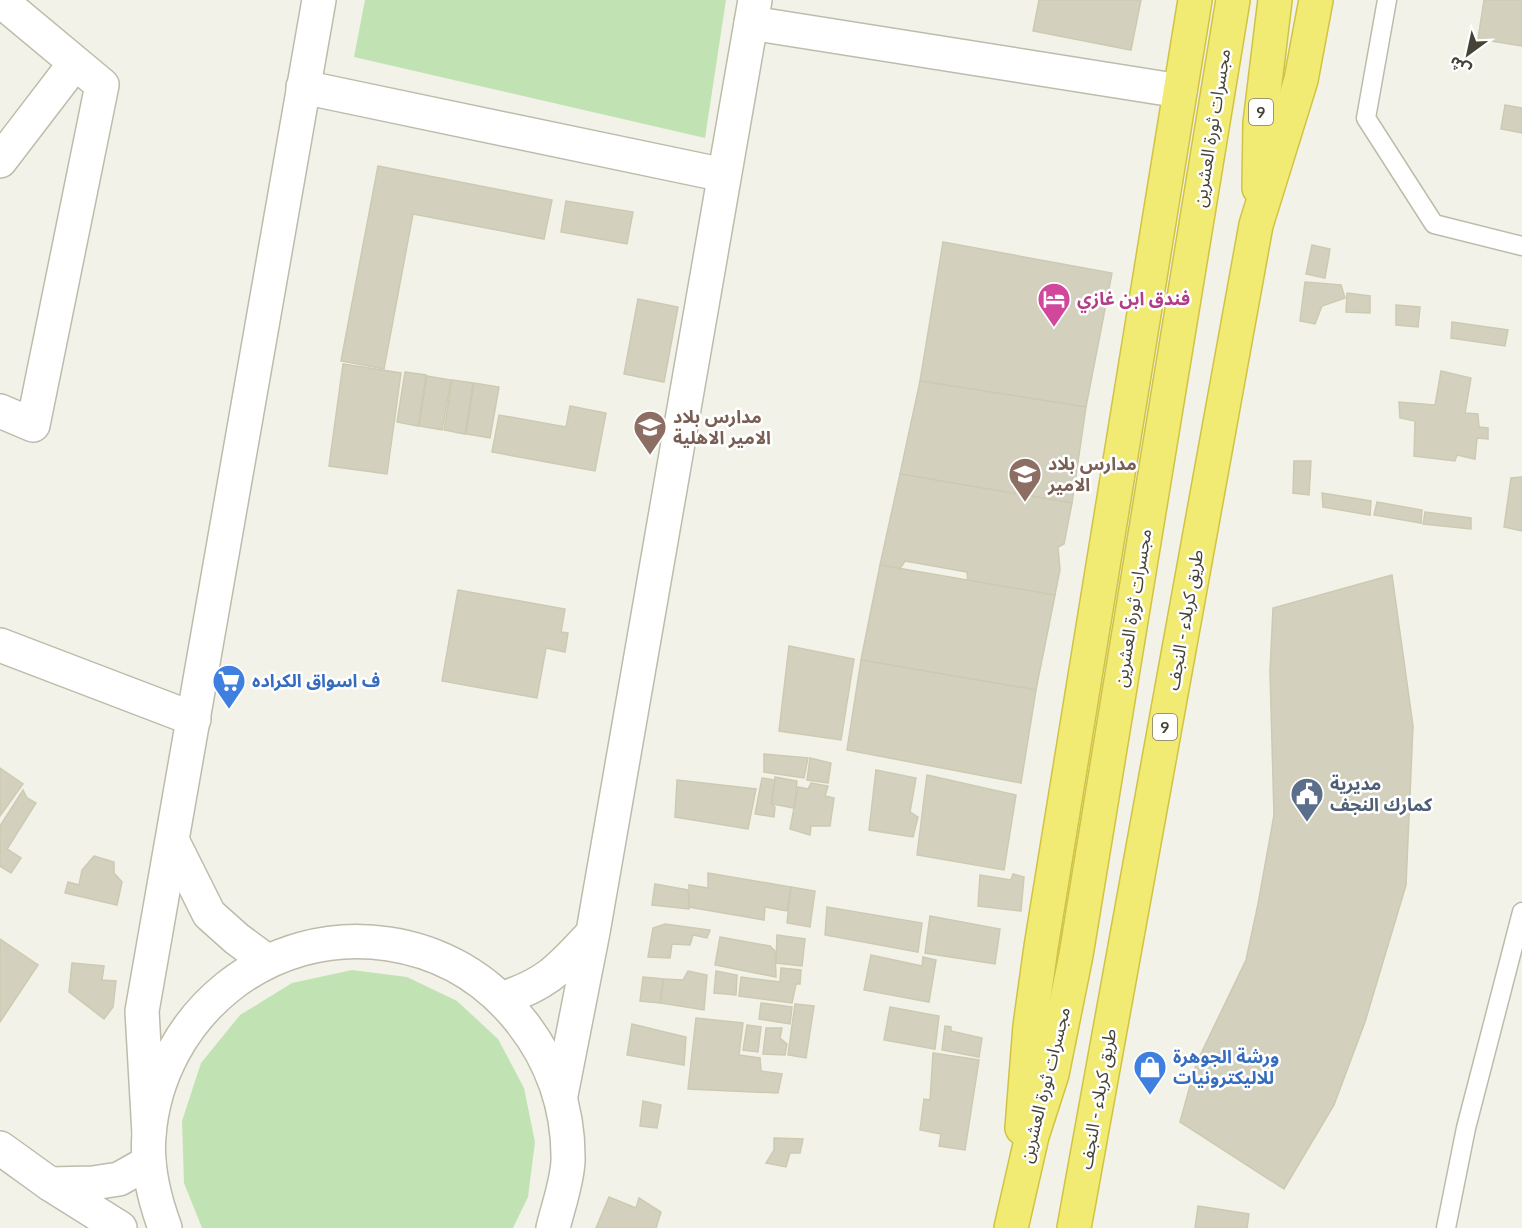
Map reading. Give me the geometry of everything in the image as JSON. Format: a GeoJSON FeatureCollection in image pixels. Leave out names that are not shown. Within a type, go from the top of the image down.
{"type":"FeatureCollection","features":[{"type":"Feature","properties":{"kind":"highway"},"geometry":{"type":"LineString","coordinates":[[1012,1220],[1030,1026],[1041,947],[1195,0]]}},
{"type":"Feature","properties":{"kind":"highway","name":"مجسرات ثورة العشرين"},"geometry":{"type":"LineString","coordinates":[[1012,1220],[1032,1136],[1052,1074],[1076,955],[1233,0]]}},
{"type":"Feature","properties":{"kind":"highway","name":"9"},"geometry":{"type":"LineString","coordinates":[[1256,225],[1260,123],[1275,0]]}},
{"type":"Feature","properties":{"kind":"highway"},"geometry":{"type":"LineString","coordinates":[[1256,225],[1296,100],[1316,0]]}},
{"type":"Feature","properties":{"kind":"highway","name":"طريق کربلاء - النجف"},"geometry":{"type":"LineString","coordinates":[[1074,1228],[1256,225]]}},
{"type":"Feature","properties":{"kind":"street"},"geometry":{"type":"LineString","coordinates":[[0,0],[102,85],[33,425],[0,411]]}},
{"type":"Feature","properties":{"kind":"street"},"geometry":{"type":"LineString","coordinates":[[165,1228],[155,1200],[149,1148],[142,1011],[319,0]]}},
{"type":"Feature","properties":{"kind":"street"},"geometry":{"type":"LineString","coordinates":[[553,1228],[568,1162],[561,1095],[593,932],[753,12],[1180,91]]}},
{"type":"Feature","properties":{"kind":"street"},"geometry":{"type":"LineString","coordinates":[[0,162],[75,63]]}},
{"type":"Feature","properties":{"kind":"street"},"geometry":{"type":"LineString","coordinates":[[303,87],[724,175]]}},
{"type":"Feature","properties":{"kind":"street"},"geometry":{"type":"LineString","coordinates":[[0,645],[194,719]]}},
{"type":"Feature","properties":{"kind":"street"},"geometry":{"type":"LineString","coordinates":[[173,842],[209,914],[267,961]]}},
{"type":"Feature","properties":{"kind":"street"},"geometry":{"type":"LineString","coordinates":[[503,998],[529,990],[557,972],[593,932]]}},
{"type":"Feature","properties":{"kind":"street"},"geometry":{"type":"LineString","coordinates":[[50,1184],[93,1183],[119,1179],[149,1148],[160,1080],[184,1032],[221,990],[267,961],[315,945],[365,940],[415,948],[462,968],[503,998],[538,1042],[561,1095]]}},
{"type":"Feature","properties":{"kind":"street"},"geometry":{"type":"LineString","coordinates":[[0,1148],[50,1184],[120,1228]]}},
{"type":"Feature","properties":{"kind":"lane"},"geometry":{"type":"LineString","coordinates":[[1387,0],[1366,118],[1434,224],[1522,246]]}},
{"type":"Feature","properties":{"kind":"lane"},"geometry":{"type":"LineString","coordinates":[[1446,1228],[1466,1128],[1522,912]]}},
{"type":"Feature","properties":{"kind":"green space"},"geometry":{"type":"Polygon","coordinates":[[[365,0],[726,0],[705,138],[354,57],[365,0]]]}},
{"type":"Feature","properties":{"kind":"green space"},"geometry":{"type":"Polygon","coordinates":[[[352,970],[407,977],[457,1001],[498,1039],[524,1088],[535,1142],[528,1197],[513,1228],[202,1228],[184,1183],[182,1121],[201,1063],[240,1015],[292,983],[352,970]]]}},
{"type":"Feature","properties":{"kind":"building"},"geometry":{"type":"Polygon","coordinates":[[[1039,0],[1141,0],[1131,50],[1033,31],[1039,0]]]}},
{"type":"Feature","properties":{"kind":"building"},"geometry":{"type":"Polygon","coordinates":[[[1484,0],[1522,0],[1522,46],[1478,39],[1484,0]]]}},
{"type":"Feature","properties":{"kind":"building"},"geometry":{"type":"Polygon","coordinates":[[[1505,105],[1522,108],[1522,133],[1501,129],[1505,105]]]}},
{"type":"Feature","properties":{"kind":"building"},"geometry":{"type":"Polygon","coordinates":[[[378,166],[552,200],[544,239],[413,214],[384,369],[341,361],[378,166]]]}},
{"type":"Feature","properties":{"kind":"building"},"geometry":{"type":"Polygon","coordinates":[[[566,201],[633,212],[627,244],[561,232],[566,201]]]}},
{"type":"Feature","properties":{"kind":"building"},"geometry":{"type":"Polygon","coordinates":[[[943,242],[1112,273],[1086,407],[920,381],[943,242]]]}},
{"type":"Feature","properties":{"kind":"building"},"geometry":{"type":"Polygon","coordinates":[[[1312,245],[1330,249],[1325,278],[1306,274],[1312,245]]]}},
{"type":"Feature","properties":{"kind":"building"},"geometry":{"type":"Polygon","coordinates":[[[1305,282],[1341,285],[1345,298],[1322,306],[1315,324],[1300,321],[1305,282]]]}},
{"type":"Feature","properties":{"kind":"building"},"geometry":{"type":"Polygon","coordinates":[[[1347,293],[1370,296],[1370,313],[1346,312],[1347,293]]]}},
{"type":"Feature","properties":{"kind":"building"},"geometry":{"type":"Polygon","coordinates":[[[638,299],[678,307],[664,382],[624,374],[638,299]]]}},
{"type":"Feature","properties":{"kind":"building"},"geometry":{"type":"Polygon","coordinates":[[[1396,305],[1420,307],[1418,327],[1396,325],[1396,305]]]}},
{"type":"Feature","properties":{"kind":"building"},"geometry":{"type":"Polygon","coordinates":[[[1452,322],[1508,330],[1505,346],[1451,338],[1452,322]]]}},
{"type":"Feature","properties":{"kind":"building"},"geometry":{"type":"Polygon","coordinates":[[[343,364],[401,373],[387,474],[329,466],[343,364]]]}},
{"type":"Feature","properties":{"kind":"building"},"geometry":{"type":"Polygon","coordinates":[[[1441,371],[1471,378],[1465,413],[1478,414],[1479,427],[1488,428],[1488,439],[1477,438],[1475,459],[1457,455],[1455,461],[1414,456],[1415,421],[1400,418],[1399,402],[1435,405],[1441,371]]]}},
{"type":"Feature","properties":{"kind":"building"},"geometry":{"type":"Polygon","coordinates":[[[405,372],[426,375],[418,426],[397,422],[405,372]]]}},
{"type":"Feature","properties":{"kind":"building"},"geometry":{"type":"Polygon","coordinates":[[[427,376],[451,380],[442,430],[419,426],[427,376]]]}},
{"type":"Feature","properties":{"kind":"building"},"geometry":{"type":"Polygon","coordinates":[[[452,380],[473,383],[465,434],[444,430],[452,380]]]}},
{"type":"Feature","properties":{"kind":"building"},"geometry":{"type":"Polygon","coordinates":[[[920,381],[1086,407],[1072,503],[900,474],[920,381]]]}},
{"type":"Feature","properties":{"kind":"building"},"geometry":{"type":"Polygon","coordinates":[[[474,383],[499,387],[490,438],[466,434],[474,383]]]}},
{"type":"Feature","properties":{"kind":"building"},"geometry":{"type":"Polygon","coordinates":[[[570,406],[606,413],[595,471],[492,452],[499,415],[566,427],[570,406]]]}},
{"type":"Feature","properties":{"kind":"building"},"geometry":{"type":"Polygon","coordinates":[[[1294,461],[1311,461],[1309,495],[1293,493],[1294,461]]]}},
{"type":"Feature","properties":{"kind":"building"},"geometry":{"type":"Polygon","coordinates":[[[900,474],[1072,503],[1064,544],[1058,547],[1060,570],[1055,595],[968,582],[967,572],[905,561],[899,570],[880,565],[900,474]]]}},
{"type":"Feature","properties":{"kind":"building"},"geometry":{"type":"Polygon","coordinates":[[[1522,477],[1522,531],[1504,527],[1511,478],[1522,477]]]}},
{"type":"Feature","properties":{"kind":"building"},"geometry":{"type":"Polygon","coordinates":[[[1322,493],[1371,501],[1370,515],[1323,507],[1322,493]]]}},
{"type":"Feature","properties":{"kind":"building"},"geometry":{"type":"Polygon","coordinates":[[[1377,502],[1422,510],[1421,523],[1374,515],[1377,502]]]}},
{"type":"Feature","properties":{"kind":"building"},"geometry":{"type":"Polygon","coordinates":[[[1425,512],[1471,518],[1471,529],[1423,524],[1425,512]]]}},
{"type":"Feature","properties":{"kind":"building"},"geometry":{"type":"Polygon","coordinates":[[[880,565],[1055,595],[1036,690],[861,660],[880,565]]]}},
{"type":"Feature","properties":{"kind":"building"},"geometry":{"type":"Polygon","coordinates":[[[1392,575],[1413,726],[1406,885],[1365,1022],[1334,1105],[1284,1189],[1180,1122],[1196,1064],[1246,960],[1258,904],[1274,815],[1270,672],[1273,608],[1392,575]]]}},
{"type":"Feature","properties":{"kind":"building"},"geometry":{"type":"Polygon","coordinates":[[[458,590],[565,609],[561,632],[568,633],[565,652],[546,648],[537,698],[442,681],[458,590]]]}},
{"type":"Feature","properties":{"kind":"building"},"geometry":{"type":"Polygon","coordinates":[[[789,646],[854,659],[841,740],[779,731],[789,646]]]}},
{"type":"Feature","properties":{"kind":"building"},"geometry":{"type":"Polygon","coordinates":[[[861,660],[1036,690],[1021,783],[847,750],[861,660]]]}},
{"type":"Feature","properties":{"kind":"building"},"geometry":{"type":"Polygon","coordinates":[[[764,754],[808,758],[804,778],[764,772],[764,754]]]}},
{"type":"Feature","properties":{"kind":"building"},"geometry":{"type":"Polygon","coordinates":[[[810,758],[831,763],[828,783],[807,780],[810,758]]]}},
{"type":"Feature","properties":{"kind":"building"},"geometry":{"type":"Polygon","coordinates":[[[0,768],[23,784],[0,816],[0,768]]]}},
{"type":"Feature","properties":{"kind":"building"},"geometry":{"type":"Polygon","coordinates":[[[876,770],[916,778],[910,812],[918,817],[913,837],[869,830],[876,770]]]}},
{"type":"Feature","properties":{"kind":"building"},"geometry":{"type":"Polygon","coordinates":[[[927,775],[1016,795],[1004,870],[917,855],[927,775]]]}},
{"type":"Feature","properties":{"kind":"building"},"geometry":{"type":"Polygon","coordinates":[[[775,777],[797,781],[794,808],[772,804],[775,777]]]}},
{"type":"Feature","properties":{"kind":"building"},"geometry":{"type":"Polygon","coordinates":[[[762,778],[775,780],[771,803],[775,807],[774,817],[755,814],[762,778]]]}},
{"type":"Feature","properties":{"kind":"building"},"geometry":{"type":"Polygon","coordinates":[[[677,780],[756,789],[748,829],[675,817],[677,780]]]}},
{"type":"Feature","properties":{"kind":"building"},"geometry":{"type":"Polygon","coordinates":[[[811,783],[828,786],[825,796],[834,798],[830,826],[811,826],[810,835],[790,829],[798,787],[808,789],[811,783]]]}},
{"type":"Feature","properties":{"kind":"building"},"geometry":{"type":"Polygon","coordinates":[[[23,790],[27,798],[36,803],[7,849],[21,858],[11,873],[0,866],[0,826],[23,790]]]}},
{"type":"Feature","properties":{"kind":"building"},"geometry":{"type":"Polygon","coordinates":[[[94,856],[114,862],[114,873],[122,882],[117,905],[65,893],[68,882],[79,885],[82,870],[94,856]]]}},
{"type":"Feature","properties":{"kind":"building"},"geometry":{"type":"Polygon","coordinates":[[[708,873],[791,887],[787,911],[765,907],[764,920],[689,907],[689,885],[708,888],[708,873]]]}},
{"type":"Feature","properties":{"kind":"building"},"geometry":{"type":"Polygon","coordinates":[[[1013,874],[1024,877],[1021,911],[978,906],[980,875],[1011,880],[1013,874]]]}},
{"type":"Feature","properties":{"kind":"building"},"geometry":{"type":"Polygon","coordinates":[[[655,884],[688,890],[689,909],[652,905],[655,884]]]}},
{"type":"Feature","properties":{"kind":"building"},"geometry":{"type":"Polygon","coordinates":[[[791,887],[815,891],[810,927],[787,923],[791,887]]]}},
{"type":"Feature","properties":{"kind":"building"},"geometry":{"type":"Polygon","coordinates":[[[827,907],[922,923],[918,952],[825,935],[827,907]]]}},
{"type":"Feature","properties":{"kind":"building"},"geometry":{"type":"Polygon","coordinates":[[[930,916],[1000,929],[995,964],[925,953],[930,916]]]}},
{"type":"Feature","properties":{"kind":"building"},"geometry":{"type":"Polygon","coordinates":[[[665,924],[710,930],[707,938],[693,935],[690,945],[672,944],[670,958],[648,957],[653,928],[665,924]]]}},
{"type":"Feature","properties":{"kind":"building"},"geometry":{"type":"Polygon","coordinates":[[[777,935],[805,939],[802,966],[776,963],[777,935]]]}},
{"type":"Feature","properties":{"kind":"building"},"geometry":{"type":"Polygon","coordinates":[[[720,937],[770,946],[775,951],[776,977],[715,965],[720,937]]]}},
{"type":"Feature","properties":{"kind":"building"},"geometry":{"type":"Polygon","coordinates":[[[0,939],[38,965],[0,1022],[0,939]]]}},
{"type":"Feature","properties":{"kind":"building"},"geometry":{"type":"Polygon","coordinates":[[[871,955],[922,966],[923,957],[936,960],[929,1002],[864,990],[871,955]]]}},
{"type":"Feature","properties":{"kind":"building"},"geometry":{"type":"Polygon","coordinates":[[[72,963],[104,966],[102,980],[116,981],[113,1007],[104,1019],[69,992],[72,963]]]}},
{"type":"Feature","properties":{"kind":"building"},"geometry":{"type":"Polygon","coordinates":[[[781,968],[801,970],[800,984],[796,984],[792,1003],[739,996],[741,977],[780,982],[781,968]]]}},
{"type":"Feature","properties":{"kind":"building"},"geometry":{"type":"Polygon","coordinates":[[[688,971],[707,975],[704,1010],[660,1003],[664,979],[683,980],[688,971]]]}},
{"type":"Feature","properties":{"kind":"building"},"geometry":{"type":"Polygon","coordinates":[[[716,971],[737,975],[736,995],[714,993],[716,971]]]}},
{"type":"Feature","properties":{"kind":"building"},"geometry":{"type":"Polygon","coordinates":[[[643,977],[663,979],[660,1003],[640,1001],[643,977]]]}},
{"type":"Feature","properties":{"kind":"building"},"geometry":{"type":"Polygon","coordinates":[[[761,1003],[792,1007],[790,1024],[759,1019],[761,1003]]]}},
{"type":"Feature","properties":{"kind":"building"},"geometry":{"type":"Polygon","coordinates":[[[795,1004],[814,1006],[806,1058],[788,1055],[795,1004]]]}},
{"type":"Feature","properties":{"kind":"building"},"geometry":{"type":"Polygon","coordinates":[[[890,1007],[939,1016],[935,1049],[884,1040],[890,1007]]]}},
{"type":"Feature","properties":{"kind":"building"},"geometry":{"type":"Polygon","coordinates":[[[696,1018],[743,1023],[739,1055],[760,1058],[761,1071],[782,1074],[778,1093],[688,1089],[696,1018]]]}},
{"type":"Feature","properties":{"kind":"building"},"geometry":{"type":"Polygon","coordinates":[[[632,1024],[686,1037],[684,1065],[627,1055],[632,1024]]]}},
{"type":"Feature","properties":{"kind":"building"},"geometry":{"type":"Polygon","coordinates":[[[747,1025],[761,1027],[758,1052],[743,1050],[747,1025]]]}},
{"type":"Feature","properties":{"kind":"building"},"geometry":{"type":"Polygon","coordinates":[[[945,1026],[951,1027],[951,1031],[982,1038],[979,1057],[942,1050],[945,1026]]]}},
{"type":"Feature","properties":{"kind":"building"},"geometry":{"type":"Polygon","coordinates":[[[766,1028],[782,1028],[780,1038],[787,1044],[785,1055],[763,1054],[766,1028]]]}},
{"type":"Feature","properties":{"kind":"building"},"geometry":{"type":"Polygon","coordinates":[[[933,1053],[979,1060],[965,1150],[939,1146],[941,1134],[920,1130],[924,1099],[930,1100],[933,1053]]]}},
{"type":"Feature","properties":{"kind":"building"},"geometry":{"type":"Polygon","coordinates":[[[643,1101],[661,1105],[657,1128],[640,1126],[643,1101]]]}},
{"type":"Feature","properties":{"kind":"building"},"geometry":{"type":"Polygon","coordinates":[[[774,1138],[803,1139],[800,1153],[790,1153],[786,1167],[766,1163],[774,1150],[774,1138]]]}},
{"type":"Feature","properties":{"kind":"building"},"geometry":{"type":"Polygon","coordinates":[[[609,1197],[636,1208],[639,1198],[661,1212],[656,1228],[596,1228],[609,1197]]]}},
{"type":"Feature","properties":{"kind":"building"},"geometry":{"type":"Polygon","coordinates":[[[1198,1206],[1249,1214],[1247,1228],[1195,1228],[1198,1206]]]}},
{"type":"Feature","properties":{"kind":"place","name":"فندق ابن غازي"},"geometry":{"type":"Point","coordinates":[1054,328]}},
{"type":"Feature","properties":{"kind":"place","name":"مدارس بلاد الامير الاهلية"},"geometry":{"type":"Point","coordinates":[650,456]}},
{"type":"Feature","properties":{"kind":"place","name":"مدارس بلاد الامير"},"geometry":{"type":"Point","coordinates":[1025,503]}},
{"type":"Feature","properties":{"kind":"place","name":"ف اسواق الكراده"},"geometry":{"type":"Point","coordinates":[229,710]}},
{"type":"Feature","properties":{"kind":"place","name":"مديرية كمارك النجف"},"geometry":{"type":"Point","coordinates":[1307,823]}},
{"type":"Feature","properties":{"kind":"place","name":"ورشة الجوهرة للاليكترونيات"},"geometry":{"type":"Point","coordinates":[1150,1096]}}]}
